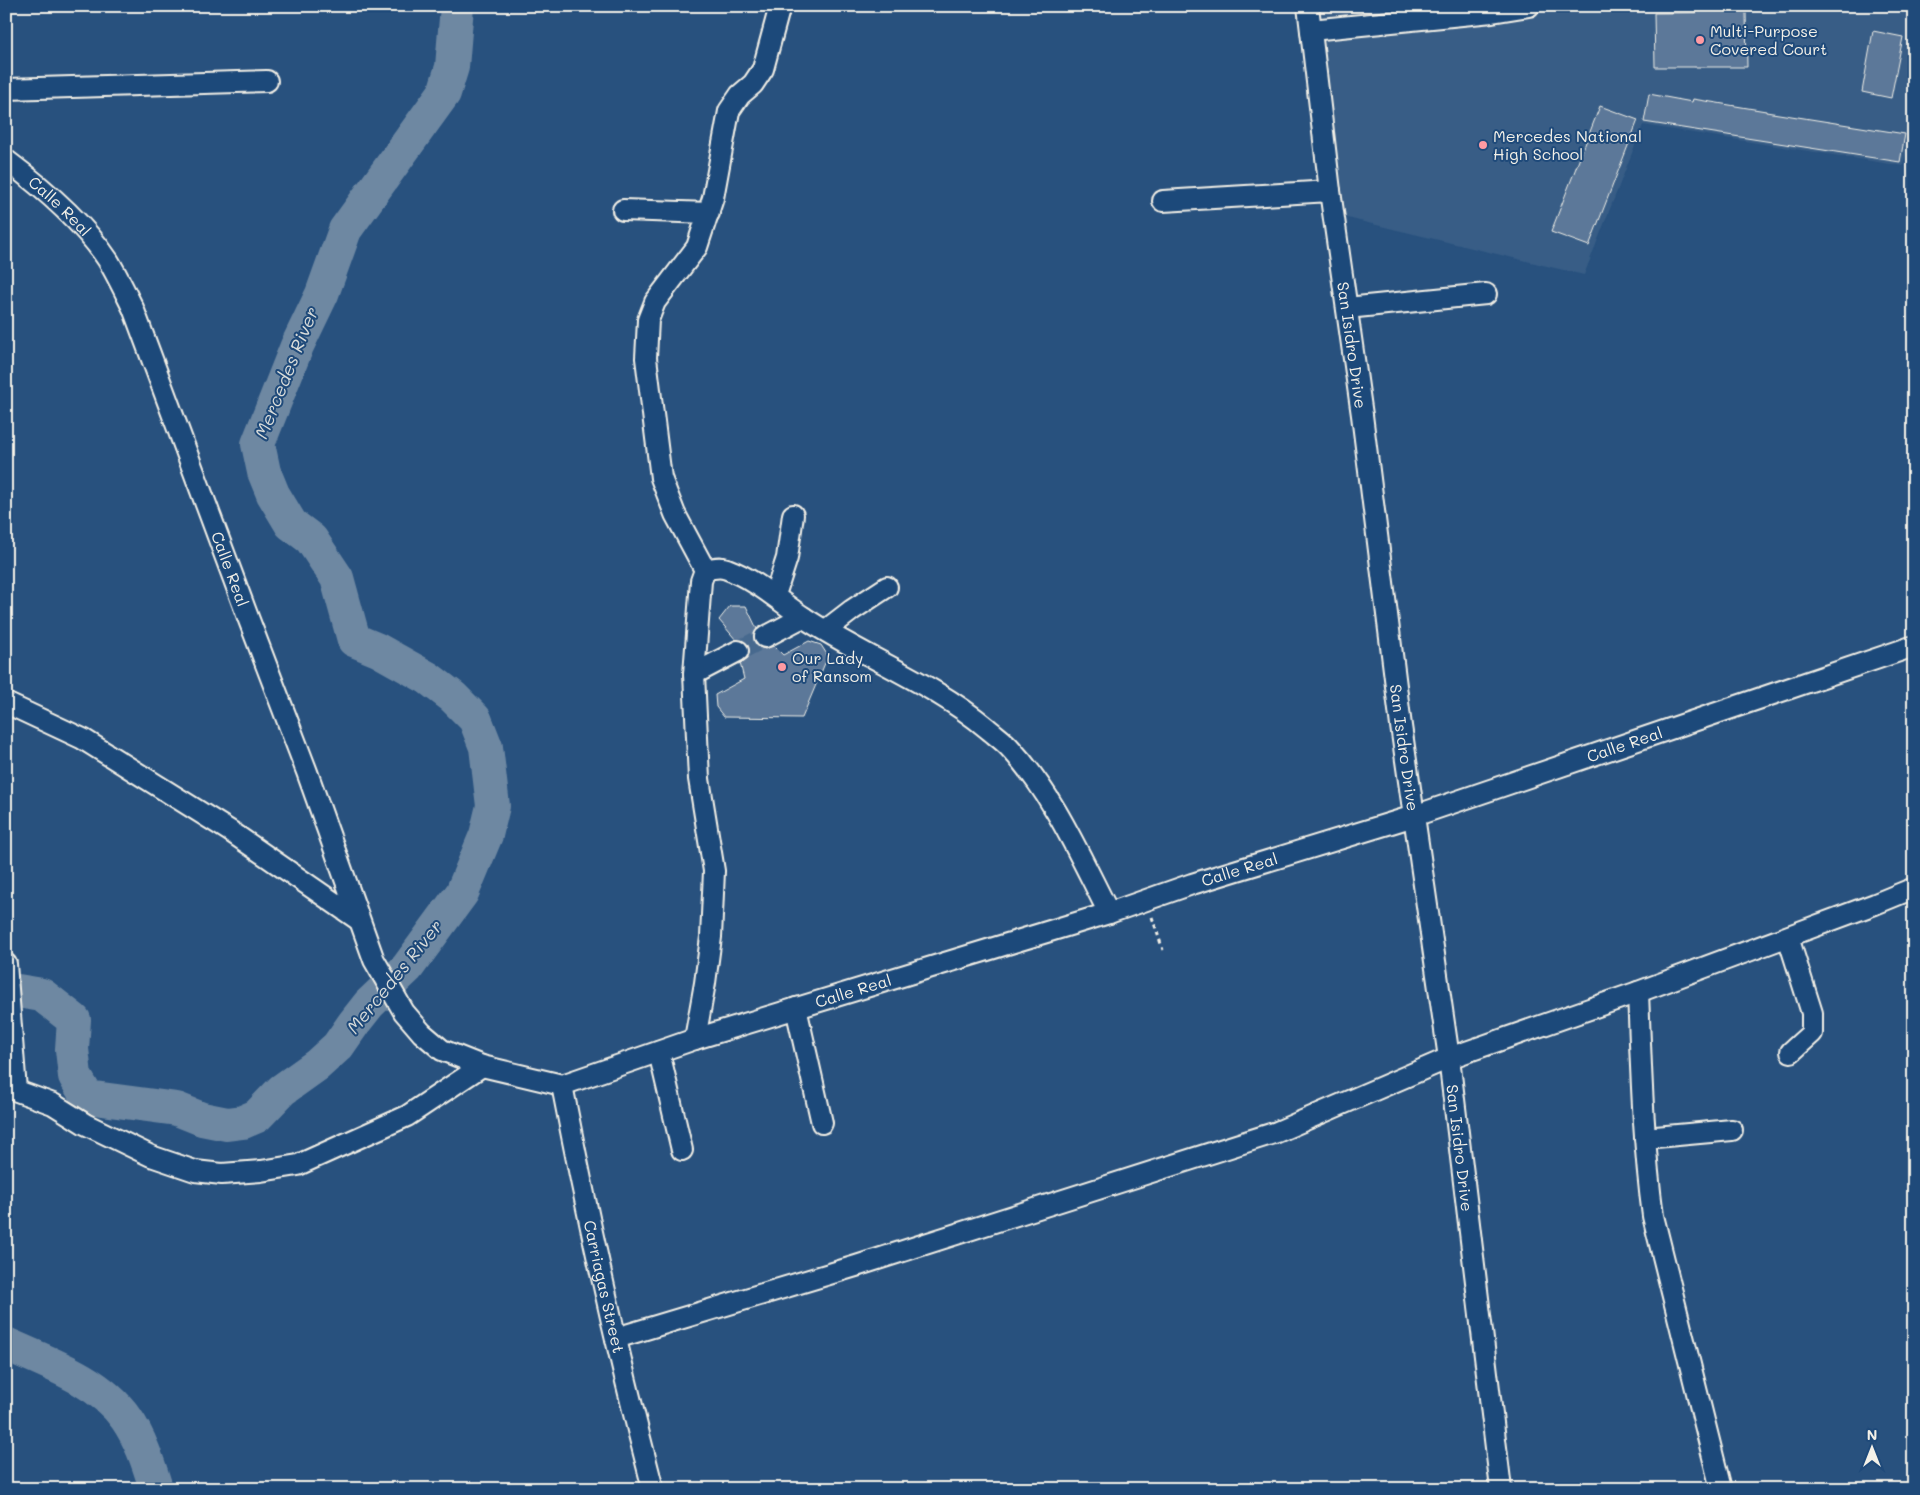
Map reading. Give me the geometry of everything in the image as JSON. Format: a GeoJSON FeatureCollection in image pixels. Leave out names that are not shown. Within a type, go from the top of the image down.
{"type":"FeatureCollection","features":[{"type":"Feature","properties":{"kind":"street"},"geometry":{"type":"LineString","coordinates":[[695,1039],[711,937],[714,871],[700,779],[694,674],[701,581],[705,570],[676,514],[661,478],[646,358],[648,320],[655,302],[697,247],[709,213],[729,111],[740,95],[753,84],[763,69],[780,6]]}},
{"type":"Feature","properties":{"kind":"street","name":"San Isidro Drive"},"geometry":{"type":"LineString","coordinates":[[1308,6],[1330,191],[1362,415],[1414,816],[1449,1058],[1501,1489]]}},
{"type":"Feature","properties":{"kind":"street"},"geometry":{"type":"LineString","coordinates":[[1311,30],[1492,12],[1529,6]]}},
{"type":"Feature","properties":{"kind":"street"},"geometry":{"type":"LineString","coordinates":[[6,89],[266,81]]}},
{"type":"Feature","properties":{"kind":"street","name":"Calle Real"},"geometry":{"type":"LineString","coordinates":[[6,160],[35,182],[85,231],[108,260],[133,308],[248,620],[307,772],[374,960],[404,1012],[422,1033],[442,1050],[482,1066],[562,1085],[695,1039],[1109,913],[1192,884],[1414,816],[1914,646]]}},
{"type":"Feature","properties":{"kind":"street"},"geometry":{"type":"LineString","coordinates":[[1163,200],[1330,191]]}},
{"type":"Feature","properties":{"kind":"street"},"geometry":{"type":"LineString","coordinates":[[623,210],[709,213]]}},
{"type":"Feature","properties":{"kind":"street"},"geometry":{"type":"LineString","coordinates":[[1347,308],[1486,294]]}},
{"type":"Feature","properties":{"kind":"street"},"geometry":{"type":"LineString","coordinates":[[775,595],[787,558],[793,515]]}},
{"type":"Feature","properties":{"kind":"street"},"geometry":{"type":"LineString","coordinates":[[705,570],[725,568],[775,595],[803,617],[947,698],[1010,747],[1037,782],[1061,821],[1109,913]]}},
{"type":"Feature","properties":{"kind":"street"},"geometry":{"type":"LineString","coordinates":[[826,630],[887,587]]}},
{"type":"Feature","properties":{"kind":"street"},"geometry":{"type":"LineString","coordinates":[[765,637],[803,617]]}},
{"type":"Feature","properties":{"kind":"street"},"geometry":{"type":"LineString","coordinates":[[694,674],[738,651]]}},
{"type":"Feature","properties":{"kind":"street"},"geometry":{"type":"LineString","coordinates":[[6,703],[83,739],[230,831],[359,920]]}},
{"type":"Feature","properties":{"kind":"street"},"geometry":{"type":"LineString","coordinates":[[616,1338],[856,1266],[1278,1132],[1449,1058],[1638,992],[1914,888]]}},
{"type":"Feature","properties":{"kind":"street"},"geometry":{"type":"LineString","coordinates":[[1788,937],[1812,1013],[1812,1033],[1792,1052]]}},
{"type":"Feature","properties":{"kind":"street"},"geometry":{"type":"LineString","coordinates":[[6,964],[11,1089],[53,1104],[85,1124],[151,1156],[195,1171],[222,1174],[298,1165],[407,1116],[482,1066]]}},
{"type":"Feature","properties":{"kind":"street"},"geometry":{"type":"LineString","coordinates":[[1638,992],[1645,1138],[1653,1216],[1721,1489]]}},
{"type":"Feature","properties":{"kind":"street"},"geometry":{"type":"LineString","coordinates":[[796,1008],[822,1123]]}},
{"type":"Feature","properties":{"kind":"street"},"geometry":{"type":"LineString","coordinates":[[659,1052],[682,1150]]}},
{"type":"Feature","properties":{"kind":"street","name":"Carriagas Street"},"geometry":{"type":"LineString","coordinates":[[562,1085],[578,1168],[616,1338],[653,1489]]}},
{"type":"Feature","properties":{"kind":"street"},"geometry":{"type":"LineString","coordinates":[[1645,1138],[1732,1130]]}},
{"type":"Feature","properties":{"kind":"path"},"geometry":{"type":"LineString","coordinates":[[1146,900],[1163,950]]}},
{"type":"Feature","properties":{"kind":"shaded area","name":"Mercedes National High School"},"geometry":{"type":"Polygon","coordinates":[[[1316,6],[1914,6],[1914,120],[1903,166],[1643,125],[1584,275],[1339,216],[1316,6]]]}},
{"type":"Feature","properties":{"kind":"building","name":"Multi-Purpose Covered Court"},"geometry":{"type":"Polygon","coordinates":[[[1746,12],[1747,67],[1655,67],[1654,13],[1746,12]]]}},
{"type":"Feature","properties":{"kind":"building"},"geometry":{"type":"Polygon","coordinates":[[[1873,31],[1903,37],[1891,98],[1862,92],[1873,31]]]}},
{"type":"Feature","properties":{"kind":"building"},"geometry":{"type":"Polygon","coordinates":[[[1649,94],[1692,102],[1693,99],[1905,134],[1900,162],[1644,122],[1649,94]]]}},
{"type":"Feature","properties":{"kind":"building"},"geometry":{"type":"Polygon","coordinates":[[[1600,106],[1638,120],[1589,246],[1551,232],[1600,106]]]}},
{"type":"Feature","properties":{"kind":"building","name":"Our Lady of Ransom"},"geometry":{"type":"Polygon","coordinates":[[[730,606],[746,606],[757,629],[753,637],[759,647],[765,649],[774,646],[783,655],[809,641],[821,645],[828,656],[802,718],[724,717],[716,707],[715,695],[744,679],[740,663],[748,658],[750,652],[749,646],[745,641],[736,640],[719,620],[730,606]]]}},
{"type":"Feature","properties":{"kind":"waterway","name":"Mercedes River"},"geometry":{"type":"LineString","coordinates":[[18,991],[42,995],[74,1020],[72,1049],[75,1076],[87,1097],[177,1109],[202,1119],[227,1124],[243,1122],[257,1116],[282,1090],[317,1065],[338,1046],[369,1004],[407,968],[462,893],[486,835],[493,806],[486,747],[475,719],[453,697],[428,678],[378,650],[354,640],[337,578],[311,539],[291,524],[273,494],[264,472],[258,444],[297,346],[322,294],[345,230],[444,93],[452,67],[457,6]]}},
{"type":"Feature","properties":{"kind":"waterway","name":"Mercedes River"},"geometry":{"type":"LineString","coordinates":[[6,1344],[55,1365],[87,1382],[115,1404],[126,1418],[139,1442],[155,1489]]}},
{"type":"Feature","properties":{"kind":"tunnel"},"geometry":{"type":"LineString","coordinates":[[738,651],[765,637]]}},
{"type":"Feature","properties":{"kind":"place","name":"Multi-Purpose Covered Court"},"geometry":{"type":"Point","coordinates":[1700,40]}},
{"type":"Feature","properties":{"kind":"place","name":"Mercedes National High School"},"geometry":{"type":"Point","coordinates":[1483,145]}},
{"type":"Feature","properties":{"kind":"place","name":"Our Lady of Ransom"},"geometry":{"type":"Point","coordinates":[782,667]}}]}
